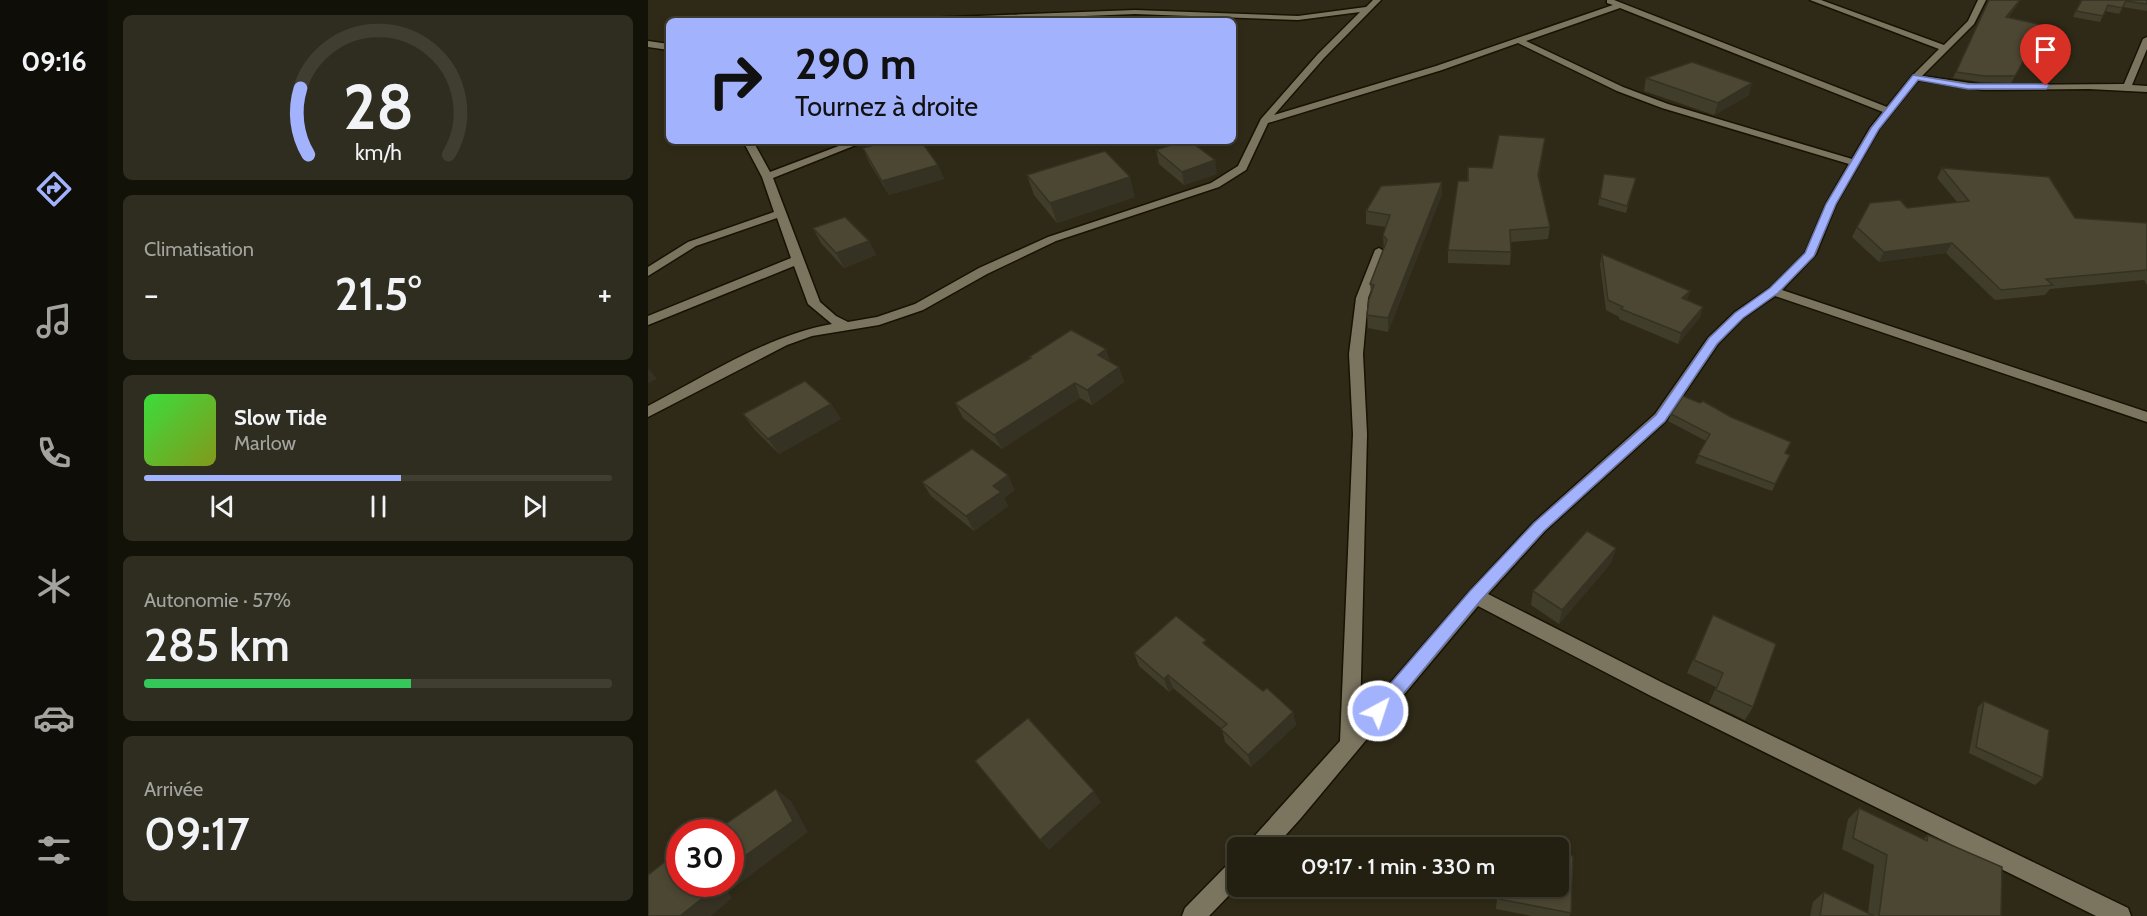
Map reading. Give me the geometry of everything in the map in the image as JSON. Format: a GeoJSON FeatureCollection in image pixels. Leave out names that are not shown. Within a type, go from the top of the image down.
{"type":"FeatureCollection","features":[{"type":"Feature","properties":{"kind":"street"},"geometry":{"type":"LineString","coordinates":[[648,412],[782,342],[810,332],[879,321],[919,307],[983,271],[1052,239],[1174,201],[1215,185],[1242,168],[1264,121],[1313,64],[1377,0]]}},
{"type":"Feature","properties":{"kind":"street"},"geometry":{"type":"LineString","coordinates":[[1608,0],[1618,6],[1889,111]]}},
{"type":"Feature","properties":{"kind":"street"},"geometry":{"type":"LineString","coordinates":[[1814,0],[1945,48]]}},
{"type":"Feature","properties":{"kind":"street"},"geometry":{"type":"LineString","coordinates":[[1269,837],[1294,811],[1476,596],[1539,527],[1660,418],[1713,341],[1739,315],[1774,291],[1810,254],[1831,204],[1875,128],[1916,77],[1971,22],[1982,0]]}},
{"type":"Feature","properties":{"kind":"street"},"geometry":{"type":"LineString","coordinates":[[1264,121],[1438,68],[1618,6]]}},
{"type":"Feature","properties":{"kind":"street"},"geometry":{"type":"LineString","coordinates":[[957,18],[1135,8],[1287,18],[1367,9]]}},
{"type":"Feature","properties":{"kind":"street"},"geometry":{"type":"LineString","coordinates":[[2127,87],[2147,39]]}},
{"type":"Feature","properties":{"kind":"street"},"geometry":{"type":"LineString","coordinates":[[1518,40],[1620,89],[1665,106],[1855,163]]}},
{"type":"Feature","properties":{"kind":"street"},"geometry":{"type":"LineString","coordinates":[[648,44],[666,47]]}},
{"type":"Feature","properties":{"kind":"street"},"geometry":{"type":"LineString","coordinates":[[1916,77],[1993,88],[2085,85],[2147,89]]}},
{"type":"Feature","properties":{"kind":"street"},"geometry":{"type":"LineString","coordinates":[[749,144],[767,177],[814,304],[831,319],[844,325]]}},
{"type":"Feature","properties":{"kind":"street"},"geometry":{"type":"LineString","coordinates":[[767,177],[853,144]]}},
{"type":"Feature","properties":{"kind":"street"},"geometry":{"type":"LineString","coordinates":[[648,272],[692,244],[781,213]]}},
{"type":"Feature","properties":{"kind":"street"},"geometry":{"type":"LineString","coordinates":[[1350,744],[1360,434],[1356,354],[1362,298],[1378,252]]}},
{"type":"Feature","properties":{"kind":"street"},"geometry":{"type":"LineString","coordinates":[[648,321],[797,260]]}},
{"type":"Feature","properties":{"kind":"street"},"geometry":{"type":"LineString","coordinates":[[1774,291],[2147,417]]}},
{"type":"Feature","properties":{"kind":"street"},"geometry":{"type":"LineString","coordinates":[[648,313],[672,311]]}},
{"type":"Feature","properties":{"kind":"street"},"geometry":{"type":"LineString","coordinates":[[1476,596],[1658,690],[2120,916]]}},
{"type":"Feature","properties":{"kind":"street"},"geometry":{"type":"LineString","coordinates":[[1193,916],[1227,881]]}},
{"type":"Feature","properties":{"kind":"building"},"geometry":{"type":"Polygon","coordinates":[[[1989,0],[2020,0],[2006,17],[2061,29],[2047,53],[2030,49],[2015,76],[1984,76],[1956,72],[1989,0]]]}},
{"type":"Feature","properties":{"kind":"building"},"geometry":{"type":"Polygon","coordinates":[[[2082,0],[2147,0],[2147,4],[2126,1],[2122,8],[2108,5],[2103,16],[2076,11],[2082,0]]]}},
{"type":"Feature","properties":{"kind":"building"},"geometry":{"type":"Polygon","coordinates":[[[1692,62],[1752,83],[1718,103],[1646,78],[1692,62]]]}},
{"type":"Feature","properties":{"kind":"building"},"geometry":{"type":"Polygon","coordinates":[[[1499,135],[1545,138],[1538,175],[1550,227],[1510,230],[1511,252],[1448,250],[1458,181],[1468,181],[1468,167],[1492,168],[1499,135]]]}},
{"type":"Feature","properties":{"kind":"building"},"geometry":{"type":"Polygon","coordinates":[[[878,144],[923,144],[938,165],[882,181],[863,148],[878,144]]]}},
{"type":"Feature","properties":{"kind":"building"},"geometry":{"type":"Polygon","coordinates":[[[1174,144],[1194,144],[1215,160],[1182,172],[1156,150],[1174,144]]]}},
{"type":"Feature","properties":{"kind":"building"},"geometry":{"type":"Polygon","coordinates":[[[1105,151],[1130,177],[1050,203],[1027,175],[1105,151]]]}},
{"type":"Feature","properties":{"kind":"building"},"geometry":{"type":"Polygon","coordinates":[[[1942,168],[2049,177],[2075,218],[2147,223],[2147,270],[2046,279],[2053,285],[2001,290],[1952,243],[1884,252],[1857,227],[1870,203],[1900,200],[1907,208],[1969,201],[1942,168]]]}},
{"type":"Feature","properties":{"kind":"building"},"geometry":{"type":"Polygon","coordinates":[[[1604,174],[1636,178],[1627,206],[1600,198],[1604,174]]]}},
{"type":"Feature","properties":{"kind":"building"},"geometry":{"type":"Polygon","coordinates":[[[1442,182],[1388,318],[1367,315],[1374,285],[1370,284],[1387,240],[1383,235],[1390,215],[1366,211],[1381,186],[1442,182]]]}},
{"type":"Feature","properties":{"kind":"building"},"geometry":{"type":"Polygon","coordinates":[[[845,217],[869,241],[836,253],[813,228],[845,217]]]}},
{"type":"Feature","properties":{"kind":"building"},"geometry":{"type":"Polygon","coordinates":[[[1602,254],[1690,291],[1682,298],[1703,307],[1681,333],[1621,309],[1623,307],[1608,300],[1602,254]]]}},
{"type":"Feature","properties":{"kind":"building"},"geometry":{"type":"Polygon","coordinates":[[[1071,330],[1106,349],[1098,355],[1119,367],[1087,390],[1075,383],[994,435],[955,403],[1031,358],[1029,357],[1071,330]]]}},
{"type":"Feature","properties":{"kind":"building"},"geometry":{"type":"Polygon","coordinates":[[[805,381],[831,404],[768,439],[743,414],[805,381]]]}},
{"type":"Feature","properties":{"kind":"building"},"geometry":{"type":"Polygon","coordinates":[[[1683,396],[1700,403],[1703,401],[1731,417],[1791,442],[1785,453],[1790,455],[1775,484],[1698,455],[1710,434],[1671,414],[1683,396]]]}},
{"type":"Feature","properties":{"kind":"building"},"geometry":{"type":"Polygon","coordinates":[[[972,449],[1008,475],[993,486],[1001,492],[966,516],[922,482],[972,449]]]}},
{"type":"Feature","properties":{"kind":"building"},"geometry":{"type":"Polygon","coordinates":[[[1587,531],[1616,548],[1562,610],[1533,591],[1587,531]]]}},
{"type":"Feature","properties":{"kind":"building"},"geometry":{"type":"Polygon","coordinates":[[[1713,615],[1776,644],[1753,707],[1716,690],[1723,673],[1694,660],[1713,615]]]}},
{"type":"Feature","properties":{"kind":"building"},"geometry":{"type":"Polygon","coordinates":[[[1176,616],[1206,640],[1203,643],[1263,691],[1267,688],[1293,712],[1248,755],[1221,729],[1227,724],[1168,675],[1164,679],[1134,653],[1176,616]]]}},
{"type":"Feature","properties":{"kind":"building"},"geometry":{"type":"Polygon","coordinates":[[[1984,701],[2049,730],[2043,778],[1976,747],[1984,701]]]}},
{"type":"Feature","properties":{"kind":"building"},"geometry":{"type":"Polygon","coordinates":[[[1028,718],[1094,791],[1040,840],[975,761],[1028,718]]]}},
{"type":"Feature","properties":{"kind":"building"},"geometry":{"type":"Polygon","coordinates":[[[776,789],[793,821],[744,857],[744,819],[733,819],[776,789]]]}},
{"type":"Feature","properties":{"kind":"building"},"geometry":{"type":"Polygon","coordinates":[[[1859,808],[1927,841],[1928,835],[2002,867],[2001,916],[1879,916],[1887,855],[1853,838],[1859,808]]]}},
{"type":"Feature","properties":{"kind":"building"},"geometry":{"type":"Polygon","coordinates":[[[1569,855],[1573,856],[1571,913],[1499,899],[1499,897],[1569,897],[1569,855]]]}},
{"type":"Feature","properties":{"kind":"building"},"geometry":{"type":"Polygon","coordinates":[[[666,861],[666,897],[704,897],[680,916],[648,916],[648,875],[666,861]]]}},
{"type":"Feature","properties":{"kind":"building"},"geometry":{"type":"Polygon","coordinates":[[[1824,892],[1874,916],[1820,916],[1824,892]]]}},
{"type":"Feature","properties":{"kind":"route"},"geometry":{"type":"LineString","coordinates":[[1378,711],[1476,596],[1539,527],[1660,418],[1713,341],[1739,315],[1774,291],[1810,254],[1831,204],[1875,128],[1916,77],[1993,88],[2046,86]]}}]}
